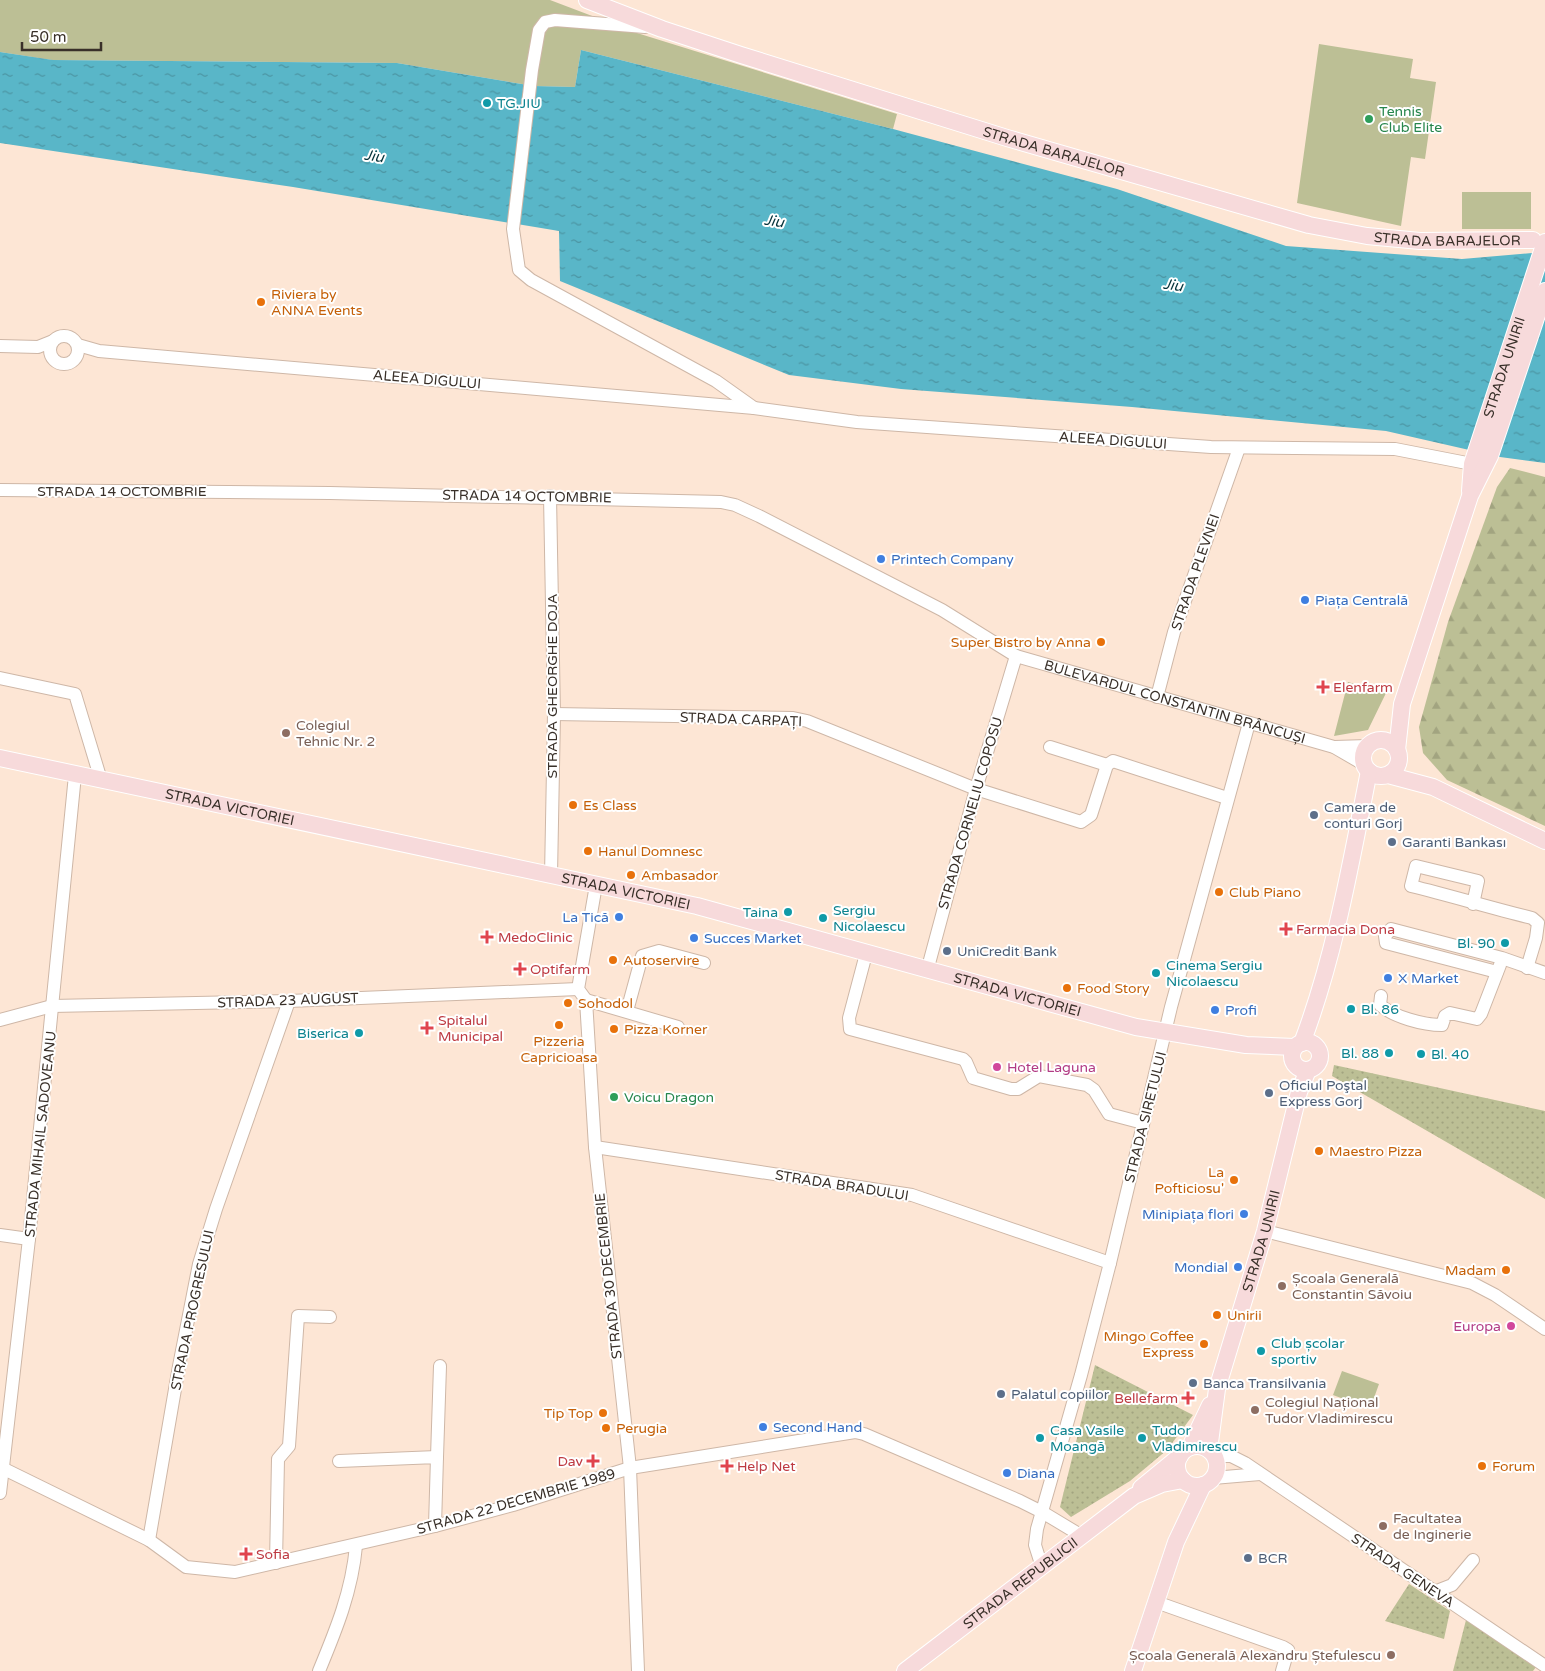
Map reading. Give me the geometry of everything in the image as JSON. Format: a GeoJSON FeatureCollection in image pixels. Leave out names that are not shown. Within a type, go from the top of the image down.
{"type":"FeatureCollection","features":[{"type":"Feature","properties":{"kind":"main road","name":"STRADA BARAJELOR"},"geometry":{"type":"LineString","coordinates":[[587,0],[611,4],[662,29],[1007,138],[1316,226],[1367,236],[1420,241],[1539,241]]}},
{"type":"Feature","properties":{"kind":"main road","name":"STRADA UNIRII"},"geometry":{"type":"LineString","coordinates":[[1375,772],[1394,771],[1398,754],[1402,704],[1470,496],[1539,241]]}},
{"type":"Feature","properties":{"kind":"main road","name":"STRADA UNIRII"},"geometry":{"type":"LineString","coordinates":[[1479,458],[1545,291]]}},
{"type":"Feature","properties":{"kind":"main road","name":"STRADA UNIRII"},"geometry":{"type":"LineString","coordinates":[[1375,772],[1363,759],[1402,704]]}},
{"type":"Feature","properties":{"kind":"main road"},"geometry":{"type":"LineString","coordinates":[[1374,743],[1392,744],[1398,754]]}},
{"type":"Feature","properties":{"kind":"main road","name":"BULEVARDUL CONSTANTIN BRÂNCUȘI"},"geometry":{"type":"LineString","coordinates":[[1398,754],[1433,787]]}},
{"type":"Feature","properties":{"kind":"main road","name":"STRADA VICTORIEI"},"geometry":{"type":"LineString","coordinates":[[0,758],[716,911],[1100,1018],[1145,1029],[1246,1045],[1298,1057]]}},
{"type":"Feature","properties":{"kind":"main road","name":"STRADA UNIRII"},"geometry":{"type":"LineString","coordinates":[[1132,1671],[1176,1542],[1217,1467],[1212,1452],[1218,1389],[1265,1231],[1299,1092],[1298,1057],[1317,1002],[1353,852],[1375,772]]}},
{"type":"Feature","properties":{"kind":"main road","name":"BULEVARDUL CONSTANTIN BRÂNCUȘI"},"geometry":{"type":"LineString","coordinates":[[1375,772],[1433,787],[1545,841]]}},
{"type":"Feature","properties":{"kind":"main road","name":"STRADA UNIRII"},"geometry":{"type":"LineString","coordinates":[[1298,1057],[1318,1063],[1317,1002]]}},
{"type":"Feature","properties":{"kind":"main road"},"geometry":{"type":"LineString","coordinates":[[1298,1057],[1310,1043],[1318,1050]]}},
{"type":"Feature","properties":{"kind":"main road","name":"STRADA UNIRII"},"geometry":{"type":"LineString","coordinates":[[1176,1542],[1185,1481],[1177,1468],[1218,1389]]}},
{"type":"Feature","properties":{"kind":"main road"},"geometry":{"type":"LineString","coordinates":[[1185,1451],[1196,1446],[1212,1452]]}},
{"type":"Feature","properties":{"kind":"main road","name":"STRADA REPUBLICII"},"geometry":{"type":"LineString","coordinates":[[905,1671],[1134,1496],[1146,1482],[1185,1451]]}},
{"type":"Feature","properties":{"kind":"main road"},"geometry":{"type":"LineString","coordinates":[[1185,1481],[1208,1482]]}},
{"type":"Feature","properties":{"kind":"main road","name":"STRADA REPUBLICII"},"geometry":{"type":"LineString","coordinates":[[1134,1496],[1162,1484],[1185,1481]]}},
{"type":"Feature","properties":{"kind":"street","name":"ALEEA DIGULUI"},"geometry":{"type":"LineString","coordinates":[[662,29],[597,22],[546,22],[539,30],[532,70],[513,229],[519,270],[531,280],[716,381],[754,408]]}},
{"type":"Feature","properties":{"kind":"street"},"geometry":{"type":"LineString","coordinates":[[0,346],[38,347],[53,341],[59,336],[67,336],[74,339],[78,345],[78,352],[75,359],[70,363],[62,364],[55,361],[38,347]]}},
{"type":"Feature","properties":{"kind":"street"},"geometry":{"type":"LineString","coordinates":[[53,341],[50,347],[51,355],[55,361]]}},
{"type":"Feature","properties":{"kind":"street","name":"ALEEA DIGULUI"},"geometry":{"type":"LineString","coordinates":[[78,345],[99,351],[754,408],[857,422],[1239,448],[1396,449],[1479,458]]}},
{"type":"Feature","properties":{"kind":"street","name":"ALEEA DIGULUI"},"geometry":{"type":"LineString","coordinates":[[75,359],[99,351]]}},
{"type":"Feature","properties":{"kind":"street","name":"STRADA PLEVNEI"},"geometry":{"type":"LineString","coordinates":[[1157,697],[1174,632],[1239,448]]}},
{"type":"Feature","properties":{"kind":"street","name":"STRADA 14 OCTOMBRIE"},"geometry":{"type":"LineString","coordinates":[[0,490],[550,496],[707,500],[735,505],[942,610],[1016,656]]}},
{"type":"Feature","properties":{"kind":"street","name":"STRADA GHEORGHE DOJA"},"geometry":{"type":"LineString","coordinates":[[550,496],[554,714],[551,876]]}},
{"type":"Feature","properties":{"kind":"street","name":"BULEVARDUL CONSTANTIN BRÂNCUȘI"},"geometry":{"type":"LineString","coordinates":[[1016,656],[1334,747],[1375,772]]}},
{"type":"Feature","properties":{"kind":"street","name":"STRADA CORNELIU COPOSU"},"geometry":{"type":"LineString","coordinates":[[927,971],[976,788],[1016,656]]}},
{"type":"Feature","properties":{"kind":"street"},"geometry":{"type":"LineString","coordinates":[[0,678],[75,694],[101,780]]}},
{"type":"Feature","properties":{"kind":"street","name":"STRADA CARPAȚI"},"geometry":{"type":"LineString","coordinates":[[554,714],[793,718],[807,721],[976,788],[1081,822],[1092,815],[1107,765]]}},
{"type":"Feature","properties":{"kind":"street","name":"STRADA SIRETULUI"},"geometry":{"type":"LineString","coordinates":[[1042,1512],[1110,1263],[1166,1031],[1249,723]]}},
{"type":"Feature","properties":{"kind":"street","name":"BULEVARDUL CONSTANTIN BRÂNCUȘI"},"geometry":{"type":"LineString","coordinates":[[1334,747],[1374,743]]}},
{"type":"Feature","properties":{"kind":"street"},"geometry":{"type":"LineString","coordinates":[[1050,747],[1107,765],[1113,761],[1118,761],[1228,798]]}},
{"type":"Feature","properties":{"kind":"street","name":"STRADA MIHAIL SADOVEANU"},"geometry":{"type":"LineString","coordinates":[[0,1493],[1,1468],[29,1239],[75,774]]}},
{"type":"Feature","properties":{"kind":"street"},"geometry":{"type":"LineString","coordinates":[[1472,904],[1478,882],[1416,866],[1411,886],[1463,898],[1472,904],[1532,918],[1538,923],[1536,938],[1527,968]]}},
{"type":"Feature","properties":{"kind":"street"},"geometry":{"type":"LineString","coordinates":[[596,885],[578,989],[586,1000],[678,1027]]}},
{"type":"Feature","properties":{"kind":"street"},"geometry":{"type":"LineString","coordinates":[[1497,972],[1386,943],[1385,936],[1391,929],[1502,958],[1545,973]]}},
{"type":"Feature","properties":{"kind":"street"},"geometry":{"type":"LineString","coordinates":[[627,1011],[642,956],[659,951],[704,964]]}},
{"type":"Feature","properties":{"kind":"street"},"geometry":{"type":"LineString","coordinates":[[866,954],[850,1018],[850,1029],[962,1059],[966,1062],[973,1078],[1011,1089],[1018,1089],[1039,1076],[1087,1085],[1094,1090],[1109,1114],[1143,1123]]}},
{"type":"Feature","properties":{"kind":"street"},"geometry":{"type":"LineString","coordinates":[[1381,996],[1380,1005],[1387,1011],[1433,1025],[1442,1026],[1445,1016],[1450,1013],[1477,1019],[1481,1014],[1502,958]]}},
{"type":"Feature","properties":{"kind":"street","name":"STRADA 23 AUGUST"},"geometry":{"type":"LineString","coordinates":[[0,1020],[52,1006],[289,1002],[578,989]]}},
{"type":"Feature","properties":{"kind":"street","name":"STRADA 30 DECEMBRIE"},"geometry":{"type":"LineString","coordinates":[[586,1000],[595,1147],[630,1468],[638,1671]]}},
{"type":"Feature","properties":{"kind":"street","name":"STRADA PROGRESULUI"},"geometry":{"type":"LineString","coordinates":[[149,1540],[199,1264],[216,1209],[289,1002]]}},
{"type":"Feature","properties":{"kind":"street","name":"STRADA BRADULUI"},"geometry":{"type":"LineString","coordinates":[[595,1147],[899,1192],[923,1198],[1110,1263]]}},
{"type":"Feature","properties":{"kind":"street"},"geometry":{"type":"LineString","coordinates":[[1265,1231],[1466,1281],[1495,1295],[1545,1329]]}},
{"type":"Feature","properties":{"kind":"street"},"geometry":{"type":"LineString","coordinates":[[0,1235],[29,1239]]}},
{"type":"Feature","properties":{"kind":"street"},"geometry":{"type":"LineString","coordinates":[[276,1563],[278,1458],[289,1446],[298,1316],[330,1317]]}},
{"type":"Feature","properties":{"kind":"street"},"geometry":{"type":"LineString","coordinates":[[435,1526],[440,1366]]}},
{"type":"Feature","properties":{"kind":"street","name":"STRADA 22 DECEMBRIE 1989"},"geometry":{"type":"LineString","coordinates":[[1,1468],[149,1540],[186,1567],[234,1572],[356,1546],[435,1526],[513,1505],[630,1468],[855,1432],[864,1434],[1042,1512],[1082,1536]]}},
{"type":"Feature","properties":{"kind":"street","name":"STRADA GENEVA"},"geometry":{"type":"LineString","coordinates":[[1212,1452],[1238,1458],[1545,1666]]}},
{"type":"Feature","properties":{"kind":"street"},"geometry":{"type":"LineString","coordinates":[[339,1461],[437,1457]]}},
{"type":"Feature","properties":{"kind":"street"},"geometry":{"type":"LineString","coordinates":[[1208,1482],[1260,1474]]}},
{"type":"Feature","properties":{"kind":"street"},"geometry":{"type":"LineString","coordinates":[[1042,1512],[1034,1545],[1042,1567]]}},
{"type":"Feature","properties":{"kind":"street"},"geometry":{"type":"LineString","coordinates":[[319,1671],[343,1613],[354,1569],[356,1546]]}},
{"type":"Feature","properties":{"kind":"street"},"geometry":{"type":"LineString","coordinates":[[1434,1592],[1452,1585],[1474,1560]]}},
{"type":"Feature","properties":{"kind":"street"},"geometry":{"type":"LineString","coordinates":[[1156,1602],[1283,1647],[1288,1650],[1282,1671]]}},
{"type":"Feature","properties":{"kind":"green space"},"geometry":{"type":"Polygon","coordinates":[[[0,0],[550,0],[637,33],[897,114],[893,129],[581,50],[575,87],[534,86],[397,63],[52,60],[0,52],[0,0]]]}},
{"type":"Feature","properties":{"kind":"green space","name":"Tennis Club Elite"},"geometry":{"type":"Polygon","coordinates":[[[1319,44],[1413,59],[1410,78],[1436,82],[1425,159],[1411,157],[1401,226],[1297,203],[1319,44]]]}},
{"type":"Feature","properties":{"kind":"green space"},"geometry":{"type":"Polygon","coordinates":[[[1462,192],[1531,192],[1531,229],[1462,229],[1462,192]]]}},
{"type":"Feature","properties":{"kind":"green space"},"geometry":{"type":"Polygon","coordinates":[[[1510,468],[1545,477],[1545,826],[1447,780],[1423,753],[1419,727],[1448,622],[1497,487],[1510,468]]]}},
{"type":"Feature","properties":{"kind":"green space"},"geometry":{"type":"Polygon","coordinates":[[[1348,682],[1386,693],[1368,730],[1334,736],[1348,682]]]}},
{"type":"Feature","properties":{"kind":"green space"},"geometry":{"type":"Polygon","coordinates":[[[1334,1065],[1545,1111],[1545,1199],[1332,1076],[1334,1065]]]}},
{"type":"Feature","properties":{"kind":"green space"},"geometry":{"type":"Polygon","coordinates":[[[1095,1365],[1193,1415],[1167,1450],[1130,1481],[1071,1517],[1060,1507],[1095,1365]]]}},
{"type":"Feature","properties":{"kind":"green space"},"geometry":{"type":"Polygon","coordinates":[[[1342,1371],[1379,1384],[1370,1409],[1333,1395],[1342,1371]]]}},
{"type":"Feature","properties":{"kind":"green space"},"geometry":{"type":"Polygon","coordinates":[[[1409,1584],[1450,1611],[1444,1639],[1385,1621],[1409,1584]]]}},
{"type":"Feature","properties":{"kind":"green space"},"geometry":{"type":"Polygon","coordinates":[[[1466,1620],[1536,1667],[1533,1671],[1453,1671],[1466,1620]]]}},
{"type":"Feature","properties":{"kind":"water","name":"Jiu"},"geometry":{"type":"Polygon","coordinates":[[[581,50],[893,129],[1117,189],[1286,246],[1462,259],[1532,253],[1545,255],[1545,463],[1500,457],[1386,431],[1132,407],[901,389],[789,375],[560,281],[559,231],[293,187],[0,143],[0,52],[53,60],[397,63],[534,86],[575,87],[581,50]]]}},
{"type":"Feature","properties":{"kind":"place","name":"TG.JIU"},"geometry":{"type":"Point","coordinates":[487,103]}},
{"type":"Feature","properties":{"kind":"place","name":"Tennis Club Elite"},"geometry":{"type":"Point","coordinates":[1369,119]}},
{"type":"Feature","properties":{"kind":"place","name":"Riviera by ANNA Events"},"geometry":{"type":"Point","coordinates":[261,302]}},
{"type":"Feature","properties":{"kind":"place","name":"Printech Company"},"geometry":{"type":"Point","coordinates":[881,559]}},
{"type":"Feature","properties":{"kind":"place","name":"Piața Centrală"},"geometry":{"type":"Point","coordinates":[1305,600]}},
{"type":"Feature","properties":{"kind":"place","name":"Super Bistro by Anna"},"geometry":{"type":"Point","coordinates":[1101,642]}},
{"type":"Feature","properties":{"kind":"place","name":"Elenfarm"},"geometry":{"type":"Point","coordinates":[1323,687]}},
{"type":"Feature","properties":{"kind":"place","name":"Colegiul Tehnic Nr. 2"},"geometry":{"type":"Point","coordinates":[286,733]}},
{"type":"Feature","properties":{"kind":"place","name":"Es Class"},"geometry":{"type":"Point","coordinates":[573,805]}},
{"type":"Feature","properties":{"kind":"place","name":"Camera de conturi Gorj"},"geometry":{"type":"Point","coordinates":[1314,815]}},
{"type":"Feature","properties":{"kind":"place","name":"Garanti Bankası"},"geometry":{"type":"Point","coordinates":[1392,842]}},
{"type":"Feature","properties":{"kind":"place","name":"Hanul Domnesc"},"geometry":{"type":"Point","coordinates":[588,851]}},
{"type":"Feature","properties":{"kind":"place","name":"Ambasador"},"geometry":{"type":"Point","coordinates":[631,875]}},
{"type":"Feature","properties":{"kind":"place","name":"Club Piano"},"geometry":{"type":"Point","coordinates":[1219,892]}},
{"type":"Feature","properties":{"kind":"place","name":"Taina"},"geometry":{"type":"Point","coordinates":[788,912]}},
{"type":"Feature","properties":{"kind":"place","name":"La Tică"},"geometry":{"type":"Point","coordinates":[619,917]}},
{"type":"Feature","properties":{"kind":"place","name":"Sergiu Nicolaescu"},"geometry":{"type":"Point","coordinates":[823,918]}},
{"type":"Feature","properties":{"kind":"place","name":"Farmacia Dona"},"geometry":{"type":"Point","coordinates":[1286,929]}},
{"type":"Feature","properties":{"kind":"place","name":"MedoClinic"},"geometry":{"type":"Point","coordinates":[487,937]}},
{"type":"Feature","properties":{"kind":"place","name":"Succes Market"},"geometry":{"type":"Point","coordinates":[694,938]}},
{"type":"Feature","properties":{"kind":"place","name":"Bl. 90"},"geometry":{"type":"Point","coordinates":[1505,943]}},
{"type":"Feature","properties":{"kind":"place","name":"UniCredit Bank"},"geometry":{"type":"Point","coordinates":[947,951]}},
{"type":"Feature","properties":{"kind":"place","name":"Autoservire"},"geometry":{"type":"Point","coordinates":[613,960]}},
{"type":"Feature","properties":{"kind":"place","name":"Optifarm"},"geometry":{"type":"Point","coordinates":[520,969]}},
{"type":"Feature","properties":{"kind":"place","name":"Cinema Sergiu Nicolaescu"},"geometry":{"type":"Point","coordinates":[1156,973]}},
{"type":"Feature","properties":{"kind":"place","name":"X Market"},"geometry":{"type":"Point","coordinates":[1388,978]}},
{"type":"Feature","properties":{"kind":"place","name":"Food Story"},"geometry":{"type":"Point","coordinates":[1067,988]}},
{"type":"Feature","properties":{"kind":"place","name":"Sohodol"},"geometry":{"type":"Point","coordinates":[568,1003]}},
{"type":"Feature","properties":{"kind":"place","name":"Bl. 86"},"geometry":{"type":"Point","coordinates":[1351,1009]}},
{"type":"Feature","properties":{"kind":"place","name":"Profi"},"geometry":{"type":"Point","coordinates":[1215,1010]}},
{"type":"Feature","properties":{"kind":"place","name":"Pizzeria Capricioasa"},"geometry":{"type":"Point","coordinates":[559,1025]}},
{"type":"Feature","properties":{"kind":"place","name":"Spitalul Municipal"},"geometry":{"type":"Point","coordinates":[427,1028]}},
{"type":"Feature","properties":{"kind":"place","name":"Pizza Korner"},"geometry":{"type":"Point","coordinates":[614,1029]}},
{"type":"Feature","properties":{"kind":"place","name":"Biserica"},"geometry":{"type":"Point","coordinates":[359,1033]}},
{"type":"Feature","properties":{"kind":"place","name":"Bl. 88"},"geometry":{"type":"Point","coordinates":[1389,1053]}},
{"type":"Feature","properties":{"kind":"place","name":"Bl. 40"},"geometry":{"type":"Point","coordinates":[1421,1054]}},
{"type":"Feature","properties":{"kind":"place","name":"Hotel Laguna"},"geometry":{"type":"Point","coordinates":[997,1067]}},
{"type":"Feature","properties":{"kind":"place","name":"Oficiul Poştal Express Gorj"},"geometry":{"type":"Point","coordinates":[1269,1093]}},
{"type":"Feature","properties":{"kind":"place","name":"Voicu Dragon"},"geometry":{"type":"Point","coordinates":[614,1097]}},
{"type":"Feature","properties":{"kind":"place","name":"Maestro Pizza"},"geometry":{"type":"Point","coordinates":[1319,1151]}},
{"type":"Feature","properties":{"kind":"place","name":"La Pofticiosu'"},"geometry":{"type":"Point","coordinates":[1234,1180]}},
{"type":"Feature","properties":{"kind":"place","name":"Minipiața flori"},"geometry":{"type":"Point","coordinates":[1244,1214]}},
{"type":"Feature","properties":{"kind":"place","name":"Mondial"},"geometry":{"type":"Point","coordinates":[1238,1267]}},
{"type":"Feature","properties":{"kind":"place","name":"Madam"},"geometry":{"type":"Point","coordinates":[1506,1270]}},
{"type":"Feature","properties":{"kind":"place","name":"Școala Generală Constantin Săvoiu"},"geometry":{"type":"Point","coordinates":[1282,1286]}},
{"type":"Feature","properties":{"kind":"place","name":"Unirii"},"geometry":{"type":"Point","coordinates":[1217,1315]}},
{"type":"Feature","properties":{"kind":"place","name":"Europa"},"geometry":{"type":"Point","coordinates":[1511,1326]}},
{"type":"Feature","properties":{"kind":"place","name":"Mingo Coffee Express"},"geometry":{"type":"Point","coordinates":[1204,1344]}},
{"type":"Feature","properties":{"kind":"place","name":"Club școlar sportiv"},"geometry":{"type":"Point","coordinates":[1261,1351]}},
{"type":"Feature","properties":{"kind":"place","name":"Banca Transilvania"},"geometry":{"type":"Point","coordinates":[1193,1383]}},
{"type":"Feature","properties":{"kind":"place","name":"Palatul copiilor"},"geometry":{"type":"Point","coordinates":[1001,1394]}},
{"type":"Feature","properties":{"kind":"place","name":"Bellefarm"},"geometry":{"type":"Point","coordinates":[1188,1398]}},
{"type":"Feature","properties":{"kind":"place","name":"Colegiul Național Tudor Vladimirescu"},"geometry":{"type":"Point","coordinates":[1255,1410]}},
{"type":"Feature","properties":{"kind":"place","name":"Tip Top"},"geometry":{"type":"Point","coordinates":[603,1413]}},
{"type":"Feature","properties":{"kind":"place","name":"Second Hand"},"geometry":{"type":"Point","coordinates":[763,1427]}},
{"type":"Feature","properties":{"kind":"place","name":"Perugia"},"geometry":{"type":"Point","coordinates":[606,1428]}},
{"type":"Feature","properties":{"kind":"place","name":"Casa Vasile Moangă"},"geometry":{"type":"Point","coordinates":[1040,1438]}},
{"type":"Feature","properties":{"kind":"place","name":"Tudor Vladimirescu"},"geometry":{"type":"Point","coordinates":[1142,1438]}},
{"type":"Feature","properties":{"kind":"place","name":"Dav"},"geometry":{"type":"Point","coordinates":[593,1461]}},
{"type":"Feature","properties":{"kind":"place","name":"Help Net"},"geometry":{"type":"Point","coordinates":[727,1466]}},
{"type":"Feature","properties":{"kind":"place","name":"Forum"},"geometry":{"type":"Point","coordinates":[1482,1466]}},
{"type":"Feature","properties":{"kind":"place","name":"Diana"},"geometry":{"type":"Point","coordinates":[1007,1473]}},
{"type":"Feature","properties":{"kind":"place","name":"Facultatea de Inginerie"},"geometry":{"type":"Point","coordinates":[1383,1526]}},
{"type":"Feature","properties":{"kind":"place","name":"Sofia"},"geometry":{"type":"Point","coordinates":[246,1554]}},
{"type":"Feature","properties":{"kind":"place","name":"BCR"},"geometry":{"type":"Point","coordinates":[1248,1558]}},
{"type":"Feature","properties":{"kind":"place","name":"Școala Generală Alexandru Ștefulescu"},"geometry":{"type":"Point","coordinates":[1391,1655]}}]}
